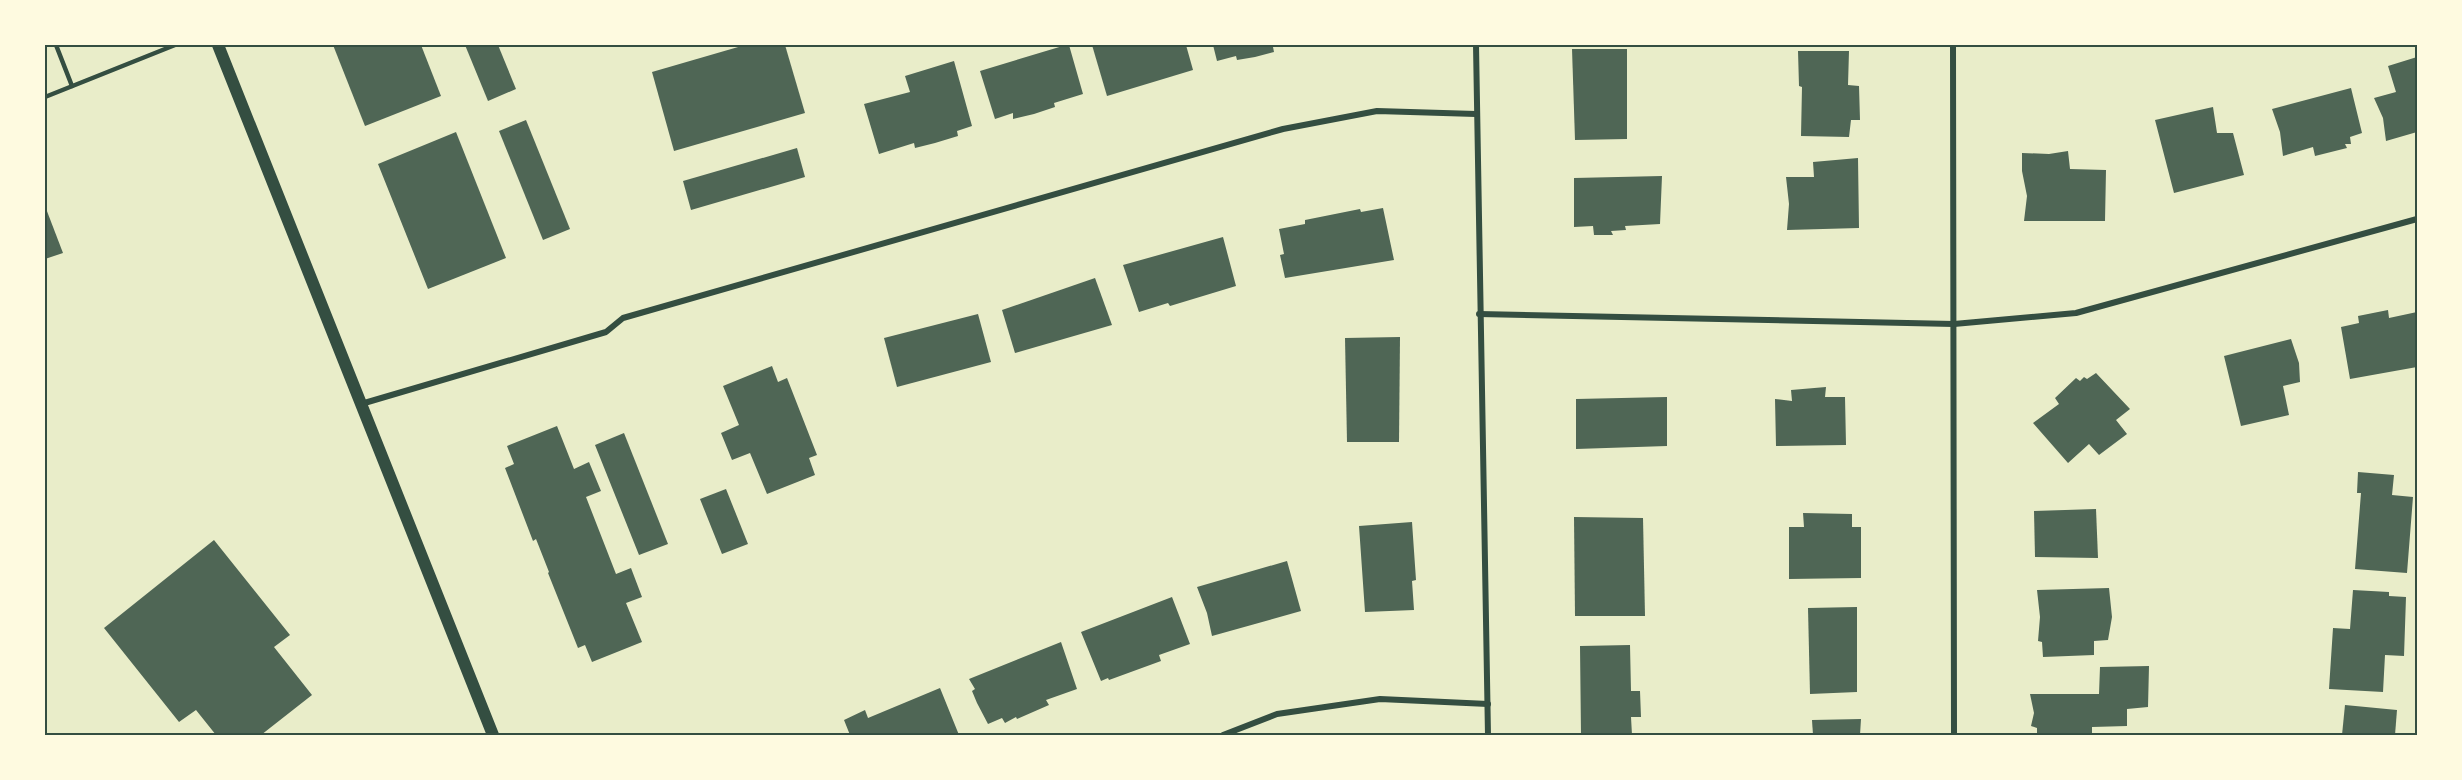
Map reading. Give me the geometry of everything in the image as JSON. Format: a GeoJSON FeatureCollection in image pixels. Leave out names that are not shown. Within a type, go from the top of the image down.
{"type":"FeatureCollection","features":[{"type":"Feature","properties":{"kind":"main road"},"geometry":{"type":"LineString","coordinates":[[218,45],[493,735]]}},
{"type":"Feature","properties":{"kind":"street"},"geometry":{"type":"LineString","coordinates":[[1476,45],[1488,735]]}},
{"type":"Feature","properties":{"kind":"street"},"geometry":{"type":"LineString","coordinates":[[1953,45],[1954,735]]}},
{"type":"Feature","properties":{"kind":"street"},"geometry":{"type":"LineString","coordinates":[[361,404],[606,332],[622,318],[1283,129],[1377,111],[1476,114]]}},
{"type":"Feature","properties":{"kind":"street"},"geometry":{"type":"LineString","coordinates":[[1479,314],[1954,324],[2076,313],[2417,219]]}},
{"type":"Feature","properties":{"kind":"street"},"geometry":{"type":"LineString","coordinates":[[1223,735],[1277,714],[1380,699],[1488,704]]}},
{"type":"Feature","properties":{"kind":"lane"},"geometry":{"type":"LineString","coordinates":[[56,45],[72,86]]}},
{"type":"Feature","properties":{"kind":"lane"},"geometry":{"type":"LineString","coordinates":[[45,97],[175,45]]}},
{"type":"Feature","properties":{"kind":"building"},"geometry":{"type":"Polygon","coordinates":[[[333,45],[421,45],[441,96],[365,126],[333,45]]]}},
{"type":"Feature","properties":{"kind":"building"},"geometry":{"type":"Polygon","coordinates":[[[465,45],[498,45],[516,89],[488,101],[465,45]]]}},
{"type":"Feature","properties":{"kind":"building"},"geometry":{"type":"Polygon","coordinates":[[[745,45],[785,45],[805,113],[674,151],[652,72],[745,45]]]}},
{"type":"Feature","properties":{"kind":"building"},"geometry":{"type":"Polygon","coordinates":[[[1069,45],[1083,94],[1054,103],[1055,107],[1034,114],[1013,119],[1013,113],[995,119],[980,71],[1069,45]]]}},
{"type":"Feature","properties":{"kind":"building"},"geometry":{"type":"Polygon","coordinates":[[[1092,45],[1186,45],[1193,70],[1107,96],[1092,45]]]}},
{"type":"Feature","properties":{"kind":"building"},"geometry":{"type":"Polygon","coordinates":[[[1213,45],[1280,46],[1273,47],[1274,52],[1255,57],[1237,60],[1236,56],[1217,61],[1213,45]]]}},
{"type":"Feature","properties":{"kind":"building"},"geometry":{"type":"Polygon","coordinates":[[[1572,49],[1627,49],[1627,139],[1575,140],[1572,49]]]}},
{"type":"Feature","properties":{"kind":"building"},"geometry":{"type":"Polygon","coordinates":[[[1798,51],[1849,51],[1848,85],[1859,86],[1860,120],[1851,120],[1849,137],[1801,136],[1802,87],[1799,86],[1798,51]]]}},
{"type":"Feature","properties":{"kind":"building"},"geometry":{"type":"Polygon","coordinates":[[[2417,57],[2417,132],[2386,141],[2383,118],[2374,98],[2396,92],[2388,66],[2417,57]]]}},
{"type":"Feature","properties":{"kind":"building"},"geometry":{"type":"Polygon","coordinates":[[[954,61],[972,126],[957,131],[958,136],[935,143],[915,148],[914,143],[879,154],[864,104],[910,92],[905,76],[954,61]]]}},
{"type":"Feature","properties":{"kind":"building"},"geometry":{"type":"Polygon","coordinates":[[[2351,88],[2362,133],[2350,137],[2351,144],[2345,144],[2347,148],[2315,156],[2313,147],[2283,156],[2280,132],[2272,109],[2351,88]]]}},
{"type":"Feature","properties":{"kind":"building"},"geometry":{"type":"Polygon","coordinates":[[[2213,107],[2217,133],[2233,133],[2244,175],[2174,193],[2155,120],[2213,107]]]}},
{"type":"Feature","properties":{"kind":"building"},"geometry":{"type":"Polygon","coordinates":[[[526,120],[570,229],[543,240],[499,131],[526,120]]]}},
{"type":"Feature","properties":{"kind":"building"},"geometry":{"type":"Polygon","coordinates":[[[456,132],[506,258],[428,289],[378,164],[456,132]]]}},
{"type":"Feature","properties":{"kind":"building"},"geometry":{"type":"Polygon","coordinates":[[[797,148],[805,177],[691,210],[683,181],[797,148]]]}},
{"type":"Feature","properties":{"kind":"building"},"geometry":{"type":"Polygon","coordinates":[[[2068,151],[2070,169],[2106,170],[2105,221],[2024,221],[2027,196],[2022,171],[2022,153],[2049,154],[2068,151]]]}},
{"type":"Feature","properties":{"kind":"building"},"geometry":{"type":"Polygon","coordinates":[[[1858,158],[1859,228],[1787,230],[1789,204],[1786,177],[1814,177],[1813,162],[1858,158]]]}},
{"type":"Feature","properties":{"kind":"building"},"geometry":{"type":"Polygon","coordinates":[[[1662,176],[1660,224],[1625,226],[1626,230],[1611,231],[1613,235],[1594,235],[1593,226],[1574,227],[1574,178],[1662,176]]]}},
{"type":"Feature","properties":{"kind":"building"},"geometry":{"type":"Polygon","coordinates":[[[45,206],[63,253],[45,259],[45,206]]]}},
{"type":"Feature","properties":{"kind":"building"},"geometry":{"type":"Polygon","coordinates":[[[1383,208],[1394,260],[1285,278],[1280,255],[1284,254],[1279,229],[1305,224],[1305,220],[1360,209],[1361,212],[1383,208]]]}},
{"type":"Feature","properties":{"kind":"building"},"geometry":{"type":"Polygon","coordinates":[[[1223,237],[1236,286],[1170,306],[1168,303],[1139,312],[1123,265],[1223,237]]]}},
{"type":"Feature","properties":{"kind":"building"},"geometry":{"type":"Polygon","coordinates":[[[1095,278],[1112,325],[1015,353],[1002,310],[1095,278]]]}},
{"type":"Feature","properties":{"kind":"building"},"geometry":{"type":"Polygon","coordinates":[[[2388,310],[2389,318],[2417,312],[2417,367],[2350,379],[2341,327],[2359,323],[2358,316],[2388,310]]]}},
{"type":"Feature","properties":{"kind":"building"},"geometry":{"type":"Polygon","coordinates":[[[978,314],[991,362],[897,387],[884,338],[978,314]]]}},
{"type":"Feature","properties":{"kind":"building"},"geometry":{"type":"Polygon","coordinates":[[[1400,337],[1399,442],[1347,442],[1345,338],[1400,337]]]}},
{"type":"Feature","properties":{"kind":"building"},"geometry":{"type":"Polygon","coordinates":[[[2291,339],[2299,363],[2300,382],[2283,386],[2289,415],[2241,426],[2224,356],[2291,339]]]}},
{"type":"Feature","properties":{"kind":"building"},"geometry":{"type":"Polygon","coordinates":[[[772,366],[778,382],[787,378],[817,455],[809,458],[815,475],[767,494],[750,453],[732,460],[721,433],[739,425],[723,386],[772,366]]]}},
{"type":"Feature","properties":{"kind":"building"},"geometry":{"type":"Polygon","coordinates":[[[2096,373],[2130,409],[2116,420],[2127,434],[2099,455],[2089,444],[2068,463],[2033,423],[2059,404],[2055,398],[2076,378],[2080,381],[2096,373]]]}},
{"type":"Feature","properties":{"kind":"building"},"geometry":{"type":"Polygon","coordinates":[[[1826,387],[1825,397],[1845,397],[1846,445],[1776,446],[1775,399],[1792,401],[1791,390],[1826,387]]]}},
{"type":"Feature","properties":{"kind":"building"},"geometry":{"type":"Polygon","coordinates":[[[1667,397],[1667,446],[1576,449],[1576,399],[1667,397]]]}},
{"type":"Feature","properties":{"kind":"building"},"geometry":{"type":"Polygon","coordinates":[[[557,426],[574,469],[589,462],[601,491],[586,497],[616,574],[631,568],[642,597],[626,603],[642,642],[592,662],[585,645],[578,648],[536,539],[533,541],[505,468],[514,464],[507,446],[557,426]]]}},
{"type":"Feature","properties":{"kind":"building"},"geometry":{"type":"Polygon","coordinates":[[[624,433],[668,544],[639,555],[595,445],[624,433]]]}},
{"type":"Feature","properties":{"kind":"building"},"geometry":{"type":"Polygon","coordinates":[[[2358,472],[2394,475],[2392,495],[2413,497],[2407,573],[2355,569],[2361,493],[2357,493],[2358,472]]]}},
{"type":"Feature","properties":{"kind":"building"},"geometry":{"type":"Polygon","coordinates":[[[726,489],[748,544],[722,554],[700,499],[726,489]]]}},
{"type":"Feature","properties":{"kind":"building"},"geometry":{"type":"Polygon","coordinates":[[[2096,509],[2098,558],[2035,557],[2034,511],[2096,509]]]}},
{"type":"Feature","properties":{"kind":"building"},"geometry":{"type":"Polygon","coordinates":[[[1803,513],[1852,514],[1852,527],[1861,527],[1861,578],[1789,579],[1789,527],[1804,527],[1803,513]]]}},
{"type":"Feature","properties":{"kind":"building"},"geometry":{"type":"Polygon","coordinates":[[[1574,517],[1643,518],[1645,616],[1575,616],[1574,517]]]}},
{"type":"Feature","properties":{"kind":"building"},"geometry":{"type":"Polygon","coordinates":[[[1412,522],[1416,580],[1412,581],[1414,610],[1365,612],[1359,526],[1412,522]]]}},
{"type":"Feature","properties":{"kind":"building"},"geometry":{"type":"Polygon","coordinates":[[[214,540],[290,635],[274,647],[312,695],[261,735],[216,735],[196,710],[179,722],[104,628],[214,540]]]}},
{"type":"Feature","properties":{"kind":"building"},"geometry":{"type":"Polygon","coordinates":[[[1287,561],[1301,611],[1212,636],[1207,613],[1197,587],[1287,561]]]}},
{"type":"Feature","properties":{"kind":"building"},"geometry":{"type":"Polygon","coordinates":[[[2109,588],[2112,617],[2108,640],[2094,641],[2094,655],[2043,657],[2042,642],[2038,641],[2040,617],[2037,590],[2109,588]]]}},
{"type":"Feature","properties":{"kind":"building"},"geometry":{"type":"Polygon","coordinates":[[[2353,590],[2389,592],[2389,596],[2406,597],[2404,656],[2385,655],[2383,692],[2329,689],[2333,628],[2350,629],[2353,590]]]}},
{"type":"Feature","properties":{"kind":"building"},"geometry":{"type":"Polygon","coordinates":[[[1172,597],[1190,644],[1159,655],[1161,661],[1101,681],[1081,632],[1172,597]]]}},
{"type":"Feature","properties":{"kind":"building"},"geometry":{"type":"Polygon","coordinates":[[[1857,607],[1857,692],[1810,694],[1808,608],[1857,607]]]}},
{"type":"Feature","properties":{"kind":"building"},"geometry":{"type":"Polygon","coordinates":[[[1061,642],[1077,689],[1046,700],[1049,705],[1017,719],[1016,717],[1005,723],[1002,718],[988,724],[977,703],[972,691],[975,689],[969,679],[1061,642]]]}},
{"type":"Feature","properties":{"kind":"building"},"geometry":{"type":"Polygon","coordinates":[[[1630,645],[1631,691],[1640,691],[1641,717],[1631,717],[1632,735],[1581,735],[1580,646],[1630,645]]]}},
{"type":"Feature","properties":{"kind":"building"},"geometry":{"type":"Polygon","coordinates":[[[2149,666],[2148,707],[2127,709],[2127,726],[2092,727],[2092,735],[2037,735],[2037,728],[2031,726],[2034,713],[2030,694],[2099,694],[2100,667],[2149,666]]]}},
{"type":"Feature","properties":{"kind":"building"},"geometry":{"type":"Polygon","coordinates":[[[940,688],[959,735],[850,735],[844,720],[865,710],[868,718],[940,688]]]}},
{"type":"Feature","properties":{"kind":"building"},"geometry":{"type":"Polygon","coordinates":[[[2345,705],[2397,710],[2395,735],[2342,735],[2345,705]]]}},
{"type":"Feature","properties":{"kind":"building"},"geometry":{"type":"Polygon","coordinates":[[[1861,719],[1860,735],[1813,735],[1812,720],[1861,719]]]}}]}
